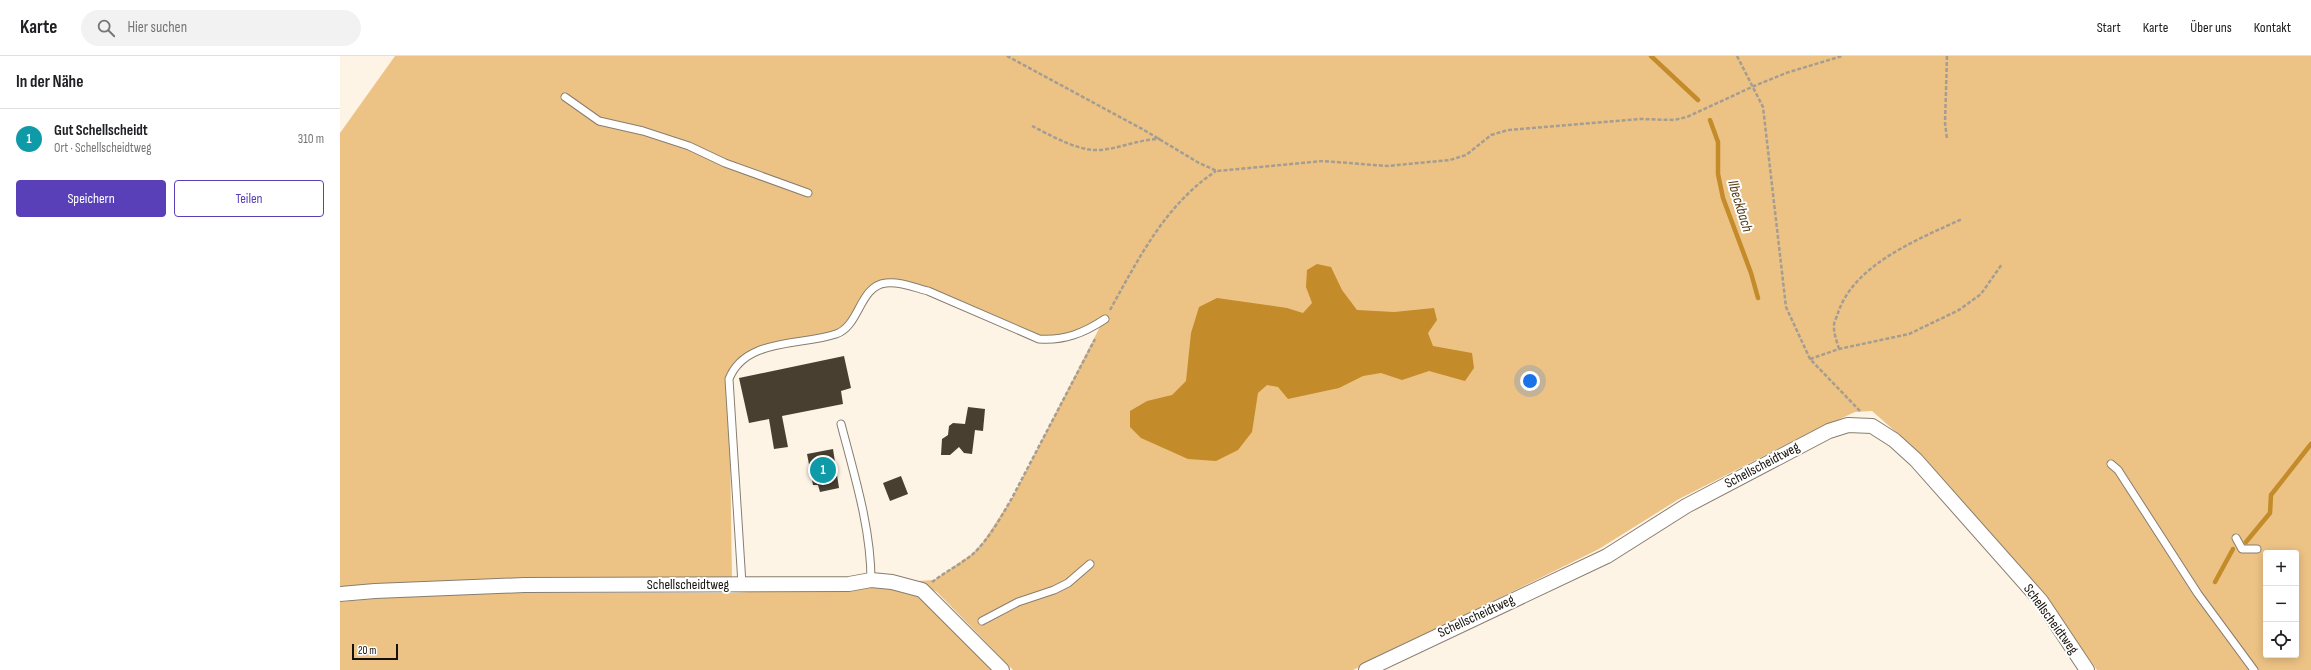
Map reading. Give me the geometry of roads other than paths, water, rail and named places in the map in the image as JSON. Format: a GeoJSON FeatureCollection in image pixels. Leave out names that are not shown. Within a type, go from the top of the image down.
{"type":"FeatureCollection","features":[{"type":"Feature","properties":{"kind":"street","name":"Schellscheidtweg"},"geometry":{"type":"LineString","coordinates":[[1366,670],[1606,556],[1686,506],[1829,430],[1848,425],[1863,424],[1872,426],[1884,433],[1916,460],[2041,601],[2087,670]]}},
{"type":"Feature","properties":{"kind":"street","name":"Schellscheidtweg"},"geometry":{"type":"LineString","coordinates":[[340,594],[375,591],[524,585],[849,584],[871,580],[904,584],[922,590],[1002,670]]}},
{"type":"Feature","properties":{"kind":"lane"},"geometry":{"type":"LineString","coordinates":[[565,97],[599,121],[643,131],[689,146],[725,163],[808,193]]}},
{"type":"Feature","properties":{"kind":"lane"},"geometry":{"type":"LineString","coordinates":[[742,584],[729,380],[738,362],[748,354],[768,348],[839,333],[854,318],[868,294],[886,283],[910,286],[928,291],[1039,339],[1053,340],[1067,338],[1089,329],[1105,318]]}},
{"type":"Feature","properties":{"kind":"lane"},"geometry":{"type":"LineString","coordinates":[[842,424],[860,502],[871,564],[871,580]]}},
{"type":"Feature","properties":{"kind":"lane"},"geometry":{"type":"LineString","coordinates":[[2111,464],[2118,470],[2198,594],[2254,670]]}},
{"type":"Feature","properties":{"kind":"lane"},"geometry":{"type":"LineString","coordinates":[[2236,538],[2242,549],[2257,549]]}},
{"type":"Feature","properties":{"kind":"lane"},"geometry":{"type":"LineString","coordinates":[[982,621],[1018,602],[1054,590],[1068,583],[1090,564]]}},
{"type":"Feature","properties":{"kind":"waterway","name":"Ilbeckbach"},"geometry":{"type":"LineString","coordinates":[[1651,56],[1698,100]]}},
{"type":"Feature","properties":{"kind":"waterway","name":"Ilbeckbach"},"geometry":{"type":"LineString","coordinates":[[1710,120],[1718,142],[1718,174],[1723,198],[1751,273],[1758,298]]}},
{"type":"Feature","properties":{"kind":"waterway"},"geometry":{"type":"LineString","coordinates":[[2246,542],[2270,513],[2271,495],[2311,444]]}},
{"type":"Feature","properties":{"kind":"waterway"},"geometry":{"type":"LineString","coordinates":[[2215,582],[2233,549]]}},
{"type":"Feature","properties":{"kind":"place","name":"Gut Schellscheidt"},"geometry":{"type":"Point","coordinates":[823,470]}}]}
